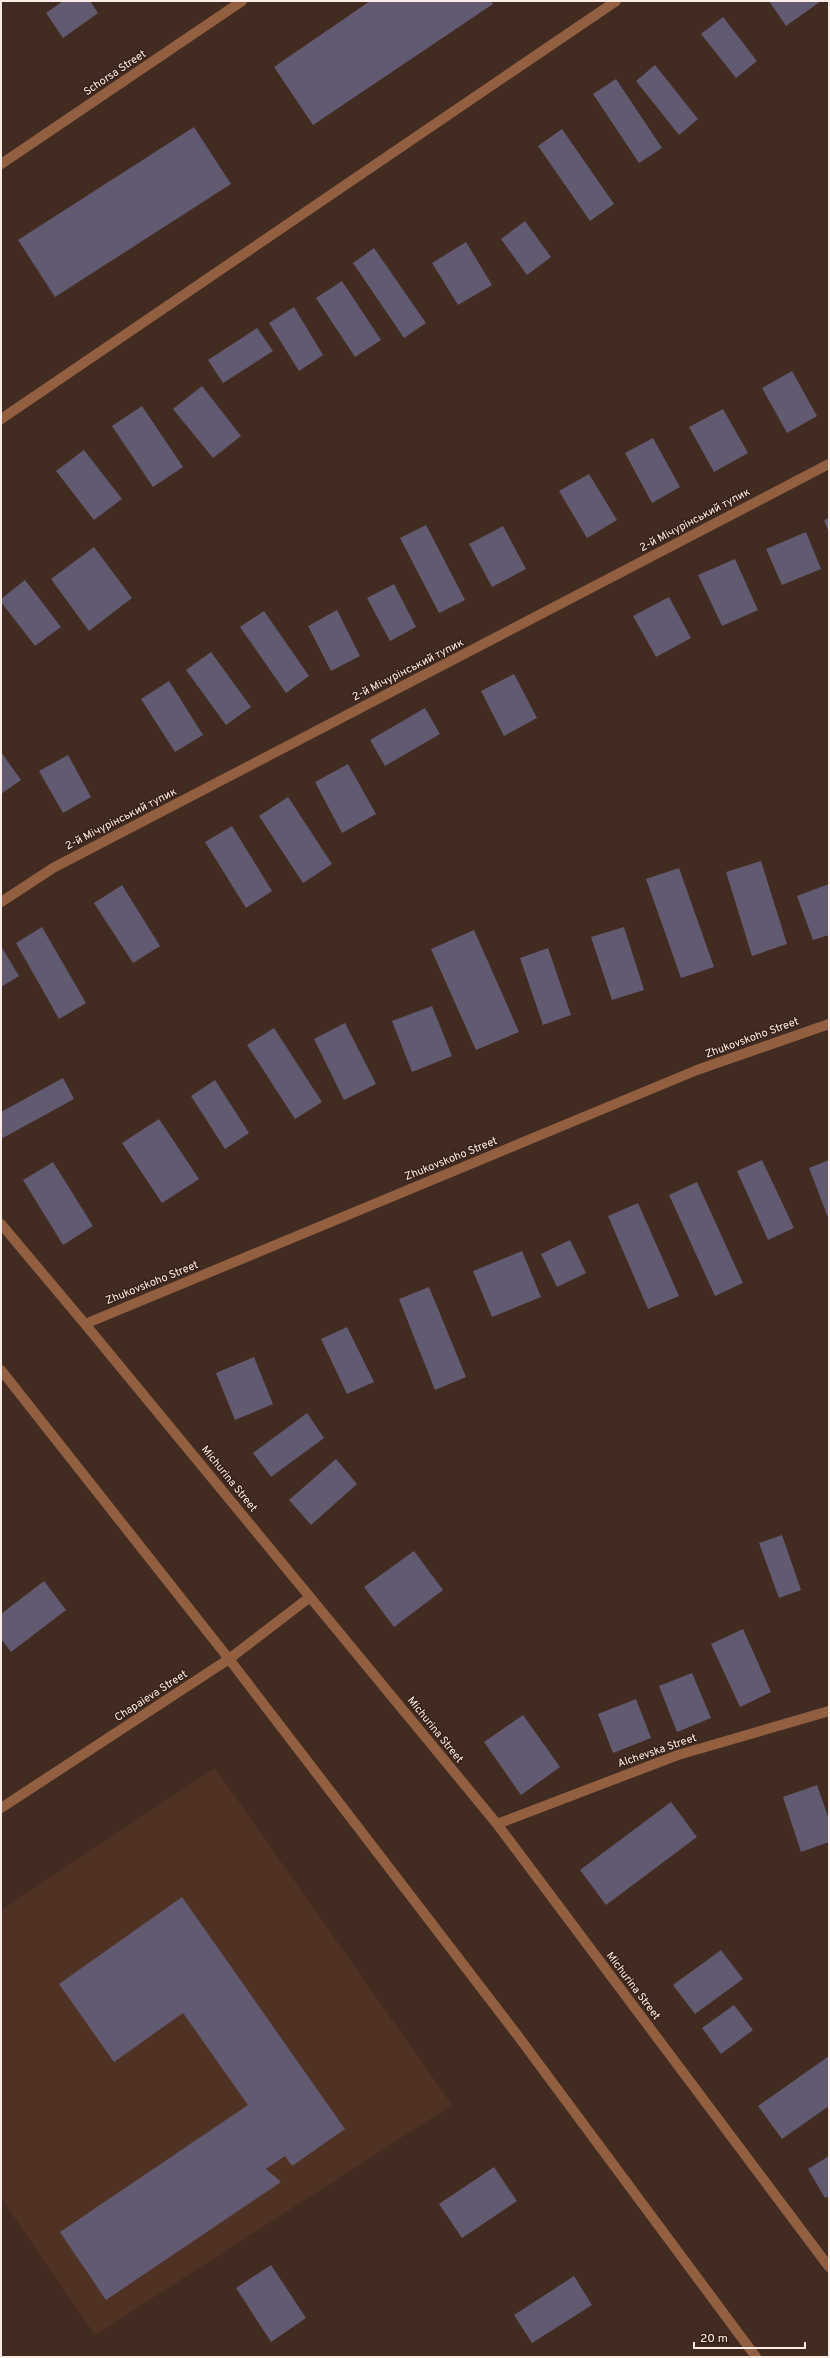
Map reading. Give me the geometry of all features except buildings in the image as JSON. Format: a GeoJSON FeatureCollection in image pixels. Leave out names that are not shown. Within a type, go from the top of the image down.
{"type":"FeatureCollection","features":[{"type":"Feature","properties":{"kind":"street","name":"Schorsa Street"},"geometry":{"type":"LineString","coordinates":[[1,164],[242,1]]}},
{"type":"Feature","properties":{"kind":"street"},"geometry":{"type":"LineString","coordinates":[[1,419],[616,1]]}},
{"type":"Feature","properties":{"kind":"street","name":"2-й Мічурінський тупик"},"geometry":{"type":"LineString","coordinates":[[1,902],[53,868],[829,464]]}},
{"type":"Feature","properties":{"kind":"street","name":"Zhukovskoho Street"},"geometry":{"type":"LineString","coordinates":[[85,1324],[697,1070],[829,1024]]}},
{"type":"Feature","properties":{"kind":"street","name":"Michurina Street"},"geometry":{"type":"LineString","coordinates":[[1,1224],[497,1824],[829,2267]]}},
{"type":"Feature","properties":{"kind":"street"},"geometry":{"type":"LineString","coordinates":[[1,1370],[229,1659],[515,2032],[756,2357]]}},
{"type":"Feature","properties":{"kind":"street","name":"Chapaieva Street"},"geometry":{"type":"LineString","coordinates":[[1,1808],[229,1659],[310,1597]]}},
{"type":"Feature","properties":{"kind":"street","name":"Alchevska Street"},"geometry":{"type":"LineString","coordinates":[[497,1824],[678,1755],[829,1711]]}},
{"type":"Feature","properties":{"kind":"shaded area"},"geometry":{"type":"Polygon","coordinates":[[[215,1768],[452,2105],[95,2335],[1,2198],[1,1910],[215,1768]]]}}]}
